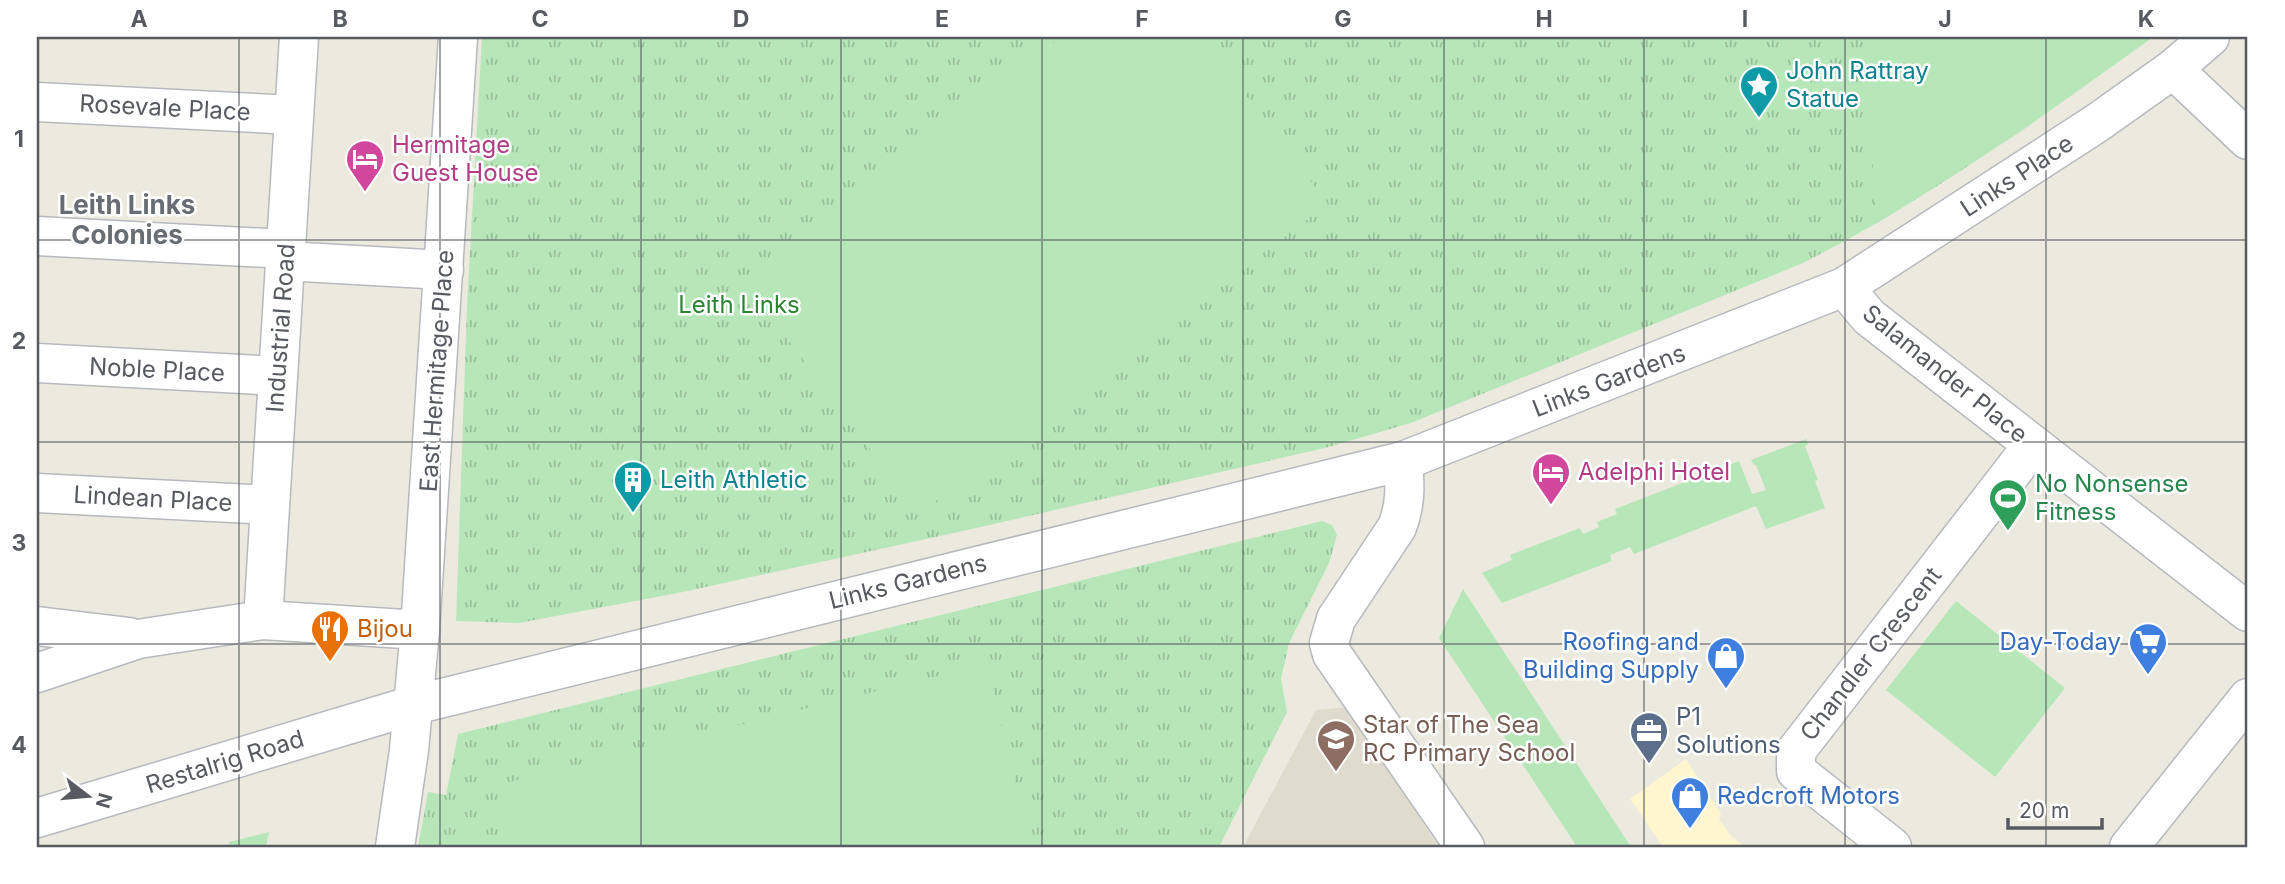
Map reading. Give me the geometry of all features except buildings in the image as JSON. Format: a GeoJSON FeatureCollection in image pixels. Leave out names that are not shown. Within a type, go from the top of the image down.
{"type":"FeatureCollection","features":[{"type":"Feature","properties":{"kind":"street","name":"Industrial Road"},"geometry":{"type":"LineString","coordinates":[[262,620],[299,37]]}},
{"type":"Feature","properties":{"kind":"street","name":"East Hermitage Place"},"geometry":{"type":"LineString","coordinates":[[394,847],[414,705],[420,630],[458,37]]}},
{"type":"Feature","properties":{"kind":"street","name":"Links Place"},"geometry":{"type":"LineString","coordinates":[[1829,294],[1889,259],[2097,123],[2173,69],[2210,37]]}},
{"type":"Feature","properties":{"kind":"street"},"geometry":{"type":"LineString","coordinates":[[2173,69],[2248,140]]}},
{"type":"Feature","properties":{"kind":"street","name":"Rosevale Place"},"geometry":{"type":"LineString","coordinates":[[37,102],[294,115]]}},
{"type":"Feature","properties":{"kind":"street"},"geometry":{"type":"LineString","coordinates":[[37,236],[444,270]]}},
{"type":"Feature","properties":{"kind":"street","name":"Salamander Place"},"geometry":{"type":"LineString","coordinates":[[1829,294],[1868,317],[2248,612]]}},
{"type":"Feature","properties":{"kind":"street","name":"Links Gardens"},"geometry":{"type":"LineString","coordinates":[[414,705],[1403,461],[1829,294]]}},
{"type":"Feature","properties":{"kind":"street","name":"Noble Place"},"geometry":{"type":"LineString","coordinates":[[37,363],[278,376]]}},
{"type":"Feature","properties":{"kind":"street","name":"Chandler Crescent"},"geometry":{"type":"LineString","coordinates":[[1892,847],[1796,771],[1796,751],[2033,445]]}},
{"type":"Feature","properties":{"kind":"street"},"geometry":{"type":"LineString","coordinates":[[1403,461],[1405,502],[1397,527],[1336,619],[1329,643],[1332,654],[1465,847]]}},
{"type":"Feature","properties":{"kind":"street","name":"Lindean Place"},"geometry":{"type":"LineString","coordinates":[[37,493],[269,505]]}},
{"type":"Feature","properties":{"kind":"street"},"geometry":{"type":"LineString","coordinates":[[37,673],[138,639],[262,620],[420,630]]}},
{"type":"Feature","properties":{"kind":"street"},"geometry":{"type":"LineString","coordinates":[[37,626],[138,639]]}},
{"type":"Feature","properties":{"kind":"street"},"geometry":{"type":"LineString","coordinates":[[2129,847],[2248,698]]}},
{"type":"Feature","properties":{"kind":"street","name":"Restalrig Road"},"geometry":{"type":"LineString","coordinates":[[37,818],[414,705]]}},
{"type":"Feature","properties":{"kind":"shaded area","name":"Star of The Sea RC Primary School"},"geometry":{"type":"Polygon","coordinates":[[[1346,707],[1439,847],[1243,847],[1316,710],[1346,707]]]}},
{"type":"Feature","properties":{"kind":"shaded area"},"geometry":{"type":"Polygon","coordinates":[[[1686,759],[1721,814],[1719,819],[1731,836],[1745,847],[1663,847],[1630,799],[1686,759]]]}},
{"type":"Feature","properties":{"kind":"green space","name":"Leith Links"},"geometry":{"type":"Polygon","coordinates":[[[482,37],[2153,37],[1938,185],[1849,239],[1803,263],[1411,423],[1325,448],[972,529],[683,592],[519,623],[456,621],[467,306],[482,37]]]}},
{"type":"Feature","properties":{"kind":"green space"},"geometry":{"type":"Polygon","coordinates":[[[1061,37],[1202,37],[1328,204],[919,514],[742,279],[1061,37]]]}},
{"type":"Feature","properties":{"kind":"green space"},"geometry":{"type":"Polygon","coordinates":[[[1866,37],[2153,37],[2020,132],[1876,224],[1866,37]]]}},
{"type":"Feature","properties":{"kind":"green space"},"geometry":{"type":"Polygon","coordinates":[[[1806,439],[1808,444],[1805,446],[1825,508],[1766,529],[1756,506],[1634,554],[1630,547],[1610,555],[1612,561],[1502,603],[1482,573],[1512,560],[1510,555],[1580,528],[1583,534],[1599,527],[1597,522],[1617,514],[1615,509],[1739,461],[1752,494],[1766,490],[1756,465],[1751,460],[1806,439]]]}},
{"type":"Feature","properties":{"kind":"green space"},"geometry":{"type":"Polygon","coordinates":[[[1322,521],[1332,525],[1337,535],[1329,563],[1289,643],[1281,679],[1287,712],[1219,847],[418,847],[428,792],[446,795],[458,734],[1322,521]]]}},
{"type":"Feature","properties":{"kind":"green space"},"geometry":{"type":"Polygon","coordinates":[[[1463,589],[1631,847],[1577,847],[1439,638],[1463,589]]]}},
{"type":"Feature","properties":{"kind":"green space"},"geometry":{"type":"Polygon","coordinates":[[[1956,601],[2065,688],[1995,777],[1886,690],[1956,601]]]}},
{"type":"Feature","properties":{"kind":"green space"},"geometry":{"type":"Polygon","coordinates":[[[986,664],[1031,847],[512,847],[497,785],[986,664]]]}},
{"type":"Feature","properties":{"kind":"green space"},"geometry":{"type":"Polygon","coordinates":[[[269,832],[266,847],[228,847],[229,842],[269,832]]]}},
{"type":"Feature","properties":{"kind":"place","name":"John Rattray Statue"},"geometry":{"type":"Point","coordinates":[1759,119]}},
{"type":"Feature","properties":{"kind":"place","name":"Hermitage Guest House"},"geometry":{"type":"Point","coordinates":[365,193]}},
{"type":"Feature","properties":{"kind":"place","name":"Adelphi Hotel"},"geometry":{"type":"Point","coordinates":[1551,506]}},
{"type":"Feature","properties":{"kind":"place","name":"Leith Athletic"},"geometry":{"type":"Point","coordinates":[633,514]}},
{"type":"Feature","properties":{"kind":"place","name":"No Nonsense Fitness"},"geometry":{"type":"Point","coordinates":[2008,532]}},
{"type":"Feature","properties":{"kind":"place","name":"Bijou"},"geometry":{"type":"Point","coordinates":[330,663]}},
{"type":"Feature","properties":{"kind":"place","name":"Day-Today"},"geometry":{"type":"Point","coordinates":[2148,676]}},
{"type":"Feature","properties":{"kind":"place","name":"Roofing and Building Supply"},"geometry":{"type":"Point","coordinates":[1726,690]}},
{"type":"Feature","properties":{"kind":"place","name":"P1 Solutions"},"geometry":{"type":"Point","coordinates":[1649,765]}},
{"type":"Feature","properties":{"kind":"place","name":"Star of The Sea RC Primary School"},"geometry":{"type":"Point","coordinates":[1336,773]}},
{"type":"Feature","properties":{"kind":"place","name":"Redcroft Motors"},"geometry":{"type":"Point","coordinates":[1690,830]}},
{"type":"Feature","properties":{"kind":"district","name":"Leith Links Colonies"},"geometry":{"type":"Point","coordinates":[127,220]}}]}
